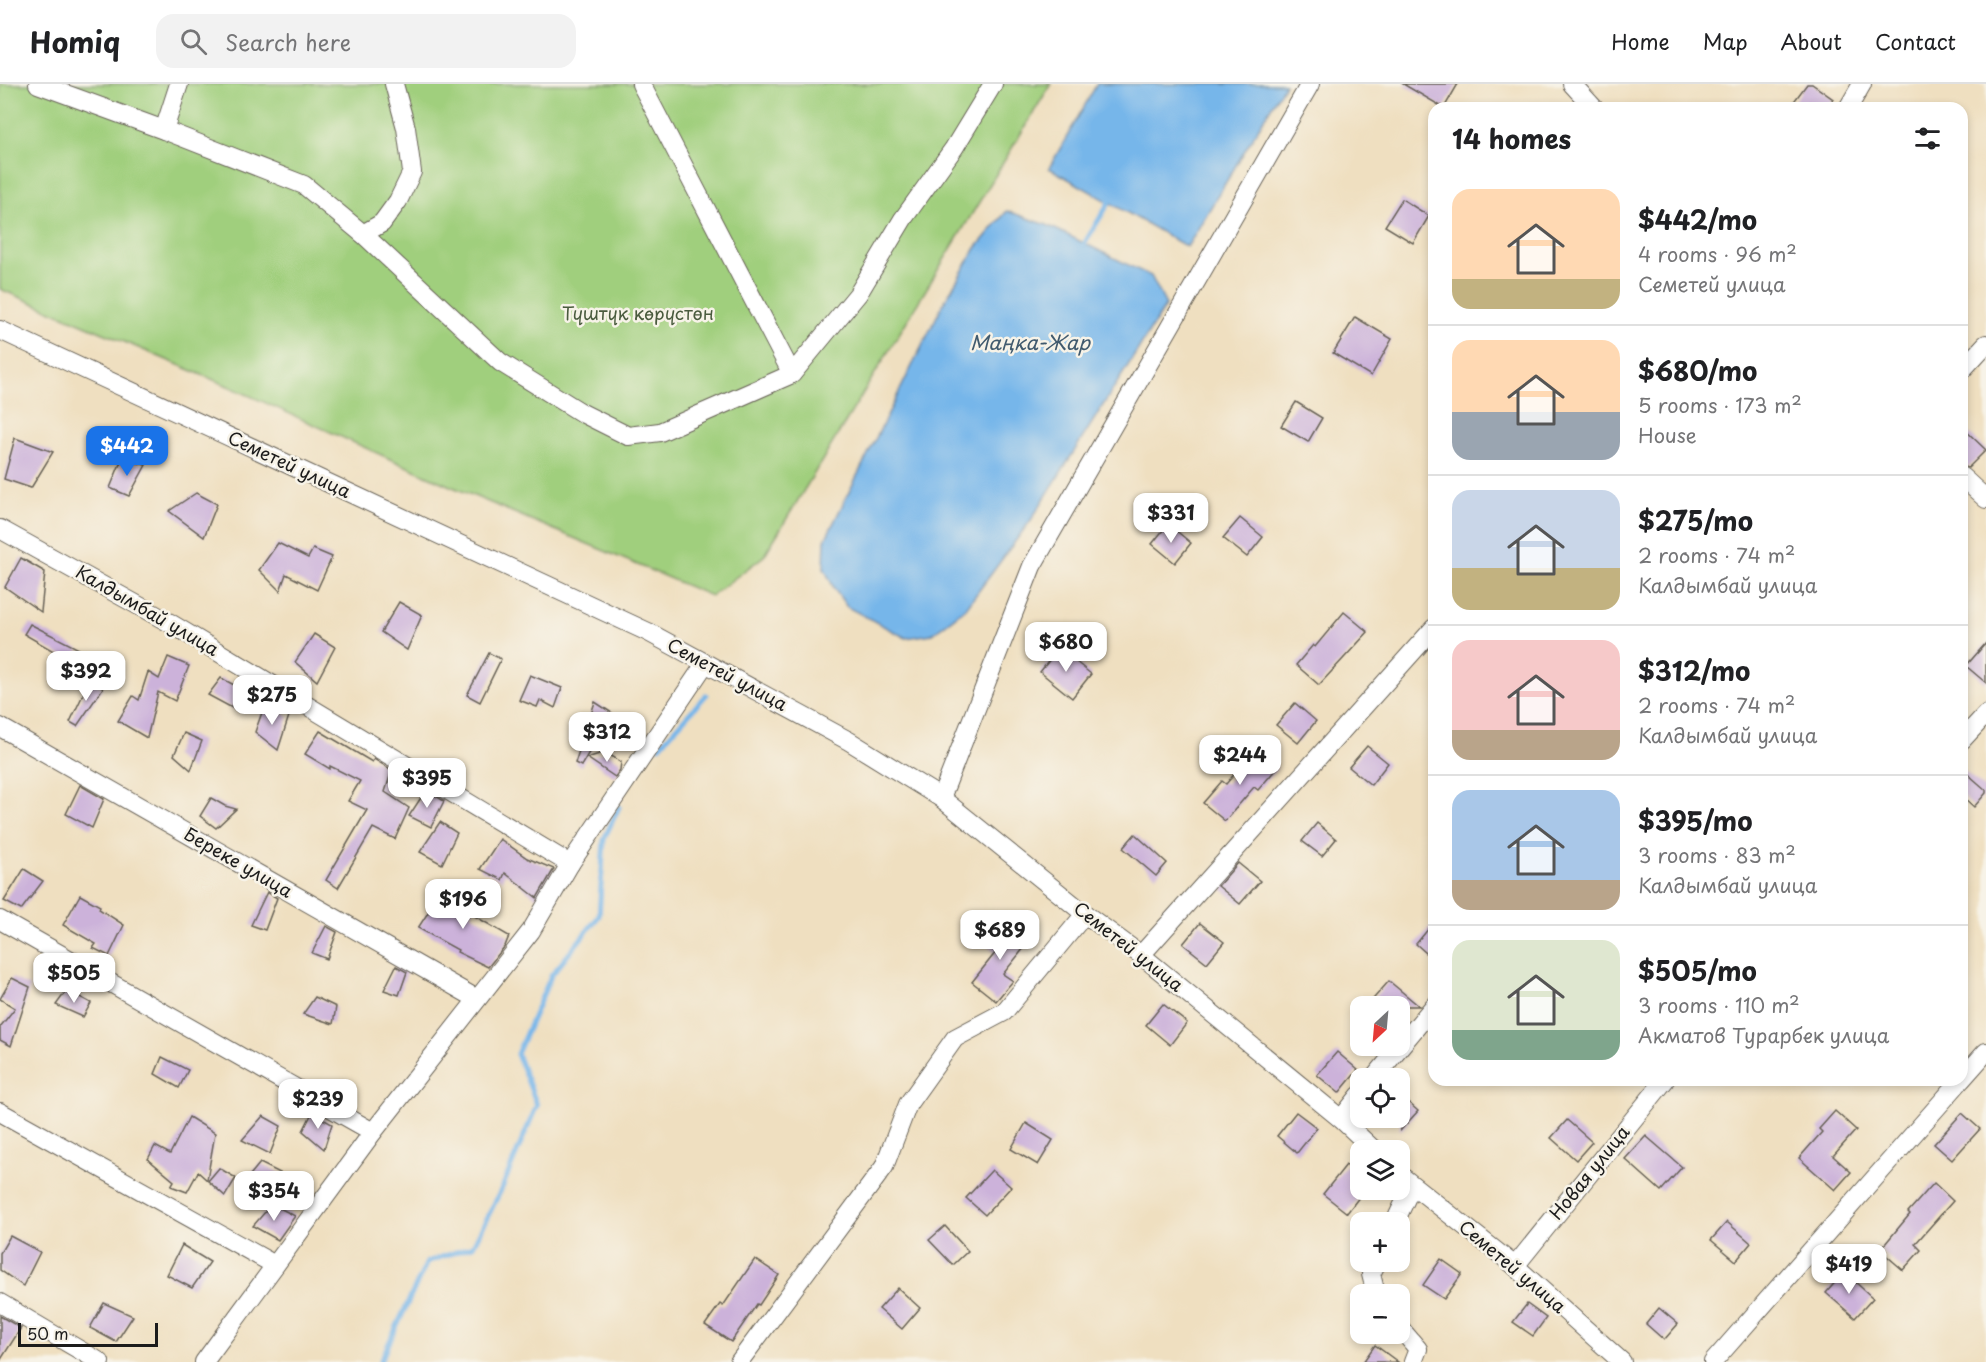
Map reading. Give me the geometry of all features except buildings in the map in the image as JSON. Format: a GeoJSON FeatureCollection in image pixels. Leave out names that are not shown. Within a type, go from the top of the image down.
{"type":"FeatureCollection","features":[{"type":"Feature","properties":{"kind":"street"},"geometry":{"type":"LineString","coordinates":[[38,84],[304,185],[363,234],[500,362],[582,413],[628,436],[660,432],[792,374],[858,294],[903,219],[954,148],[993,84]]}},
{"type":"Feature","properties":{"kind":"street"},"geometry":{"type":"LineString","coordinates":[[164,130],[179,84]]}},
{"type":"Feature","properties":{"kind":"street"},"geometry":{"type":"LineString","coordinates":[[363,234],[382,223],[398,201],[412,172],[406,128],[394,84]]}},
{"type":"Feature","properties":{"kind":"street"},"geometry":{"type":"LineString","coordinates":[[641,84],[792,374]]}},
{"type":"Feature","properties":{"kind":"street"},"geometry":{"type":"LineString","coordinates":[[941,798],[1032,566],[1310,84]]}},
{"type":"Feature","properties":{"kind":"street"},"geometry":{"type":"LineString","coordinates":[[1572,84],[1588,102]]}},
{"type":"Feature","properties":{"kind":"street"},"geometry":{"type":"LineString","coordinates":[[1852,102],[1862,84]]}},
{"type":"Feature","properties":{"kind":"street","name":"Семетей улица"},"geometry":{"type":"LineString","coordinates":[[0,330],[648,633],[849,741],[941,798],[1085,914],[1141,955],[1341,1119],[1363,1140]]}},
{"type":"Feature","properties":{"kind":"street"},"geometry":{"type":"LineString","coordinates":[[1968,364],[1986,344]]}},
{"type":"Feature","properties":{"kind":"street"},"geometry":{"type":"LineString","coordinates":[[1968,482],[1986,499]]}},
{"type":"Feature","properties":{"kind":"street","name":"Калдымбай улица"},"geometry":{"type":"LineString","coordinates":[[0,529],[170,623],[570,864]]}},
{"type":"Feature","properties":{"kind":"street"},"geometry":{"type":"LineString","coordinates":[[1141,955],[1428,635]]}},
{"type":"Feature","properties":{"kind":"street"},"geometry":{"type":"LineString","coordinates":[[204,1362],[373,1132],[531,931],[570,864],[705,664]]}},
{"type":"Feature","properties":{"kind":"street"},"geometry":{"type":"LineString","coordinates":[[1968,734],[1986,714]]}},
{"type":"Feature","properties":{"kind":"street","name":"Береке улица"},"geometry":{"type":"LineString","coordinates":[[0,727],[477,999]]}},
{"type":"Feature","properties":{"kind":"street"},"geometry":{"type":"LineString","coordinates":[[739,1362],[884,1167],[908,1104],[955,1038],[1004,1012],[1085,914]]}},
{"type":"Feature","properties":{"kind":"street"},"geometry":{"type":"LineString","coordinates":[[0,920],[373,1132]]}},
{"type":"Feature","properties":{"kind":"street"},"geometry":{"type":"LineString","coordinates":[[1382,1068],[1428,1013]]}},
{"type":"Feature","properties":{"kind":"street"},"geometry":{"type":"LineString","coordinates":[[1968,1073],[1986,1052]]}},
{"type":"Feature","properties":{"kind":"street","name":"Новая улица"},"geometry":{"type":"LineString","coordinates":[[1515,1266],[1660,1086]]}},
{"type":"Feature","properties":{"kind":"street"},"geometry":{"type":"LineString","coordinates":[[1713,1362],[1957,1086]]}},
{"type":"Feature","properties":{"kind":"street"},"geometry":{"type":"LineString","coordinates":[[1341,1119],[1350,1108]]}},
{"type":"Feature","properties":{"kind":"street"},"geometry":{"type":"LineString","coordinates":[[0,1112],[275,1265]]}},
{"type":"Feature","properties":{"kind":"street","name":"Семетей улица"},"geometry":{"type":"LineString","coordinates":[[1410,1183],[1515,1266],[1622,1362]]}},
{"type":"Feature","properties":{"kind":"street"},"geometry":{"type":"LineString","coordinates":[[0,1303],[100,1362]]}},
{"type":"Feature","properties":{"kind":"street"},"geometry":{"type":"LineString","coordinates":[[1410,1340],[1418,1349],[1413,1362]]}},
{"type":"Feature","properties":{"kind":"green space","name":"Түштүк көрүстөн"},"geometry":{"type":"Polygon","coordinates":[[[0,84],[1051,84],[764,556],[711,596],[448,485],[228,386],[0,289],[0,84]]]}},
{"type":"Feature","properties":{"kind":"water"},"geometry":{"type":"Polygon","coordinates":[[[1097,84],[1285,84],[1187,247],[1049,168],[1097,84]]]}},
{"type":"Feature","properties":{"kind":"water","name":"Маңка-Жар"},"geometry":{"type":"Polygon","coordinates":[[[1007,211],[1047,225],[1151,276],[1166,305],[1031,520],[966,608],[932,634],[906,638],[847,607],[824,568],[825,540],[943,304],[976,248],[1007,211]]]}},
{"type":"Feature","properties":{"kind":"waterway"},"geometry":{"type":"LineString","coordinates":[[1081,249],[1112,198]]}},
{"type":"Feature","properties":{"kind":"waterway"},"geometry":{"type":"LineString","coordinates":[[659,747],[706,695]]}},
{"type":"Feature","properties":{"kind":"waterway"},"geometry":{"type":"LineString","coordinates":[[380,1362],[427,1262],[473,1246],[502,1188],[537,1105],[517,1054],[551,976],[599,916],[604,839],[619,807]]}}]}
